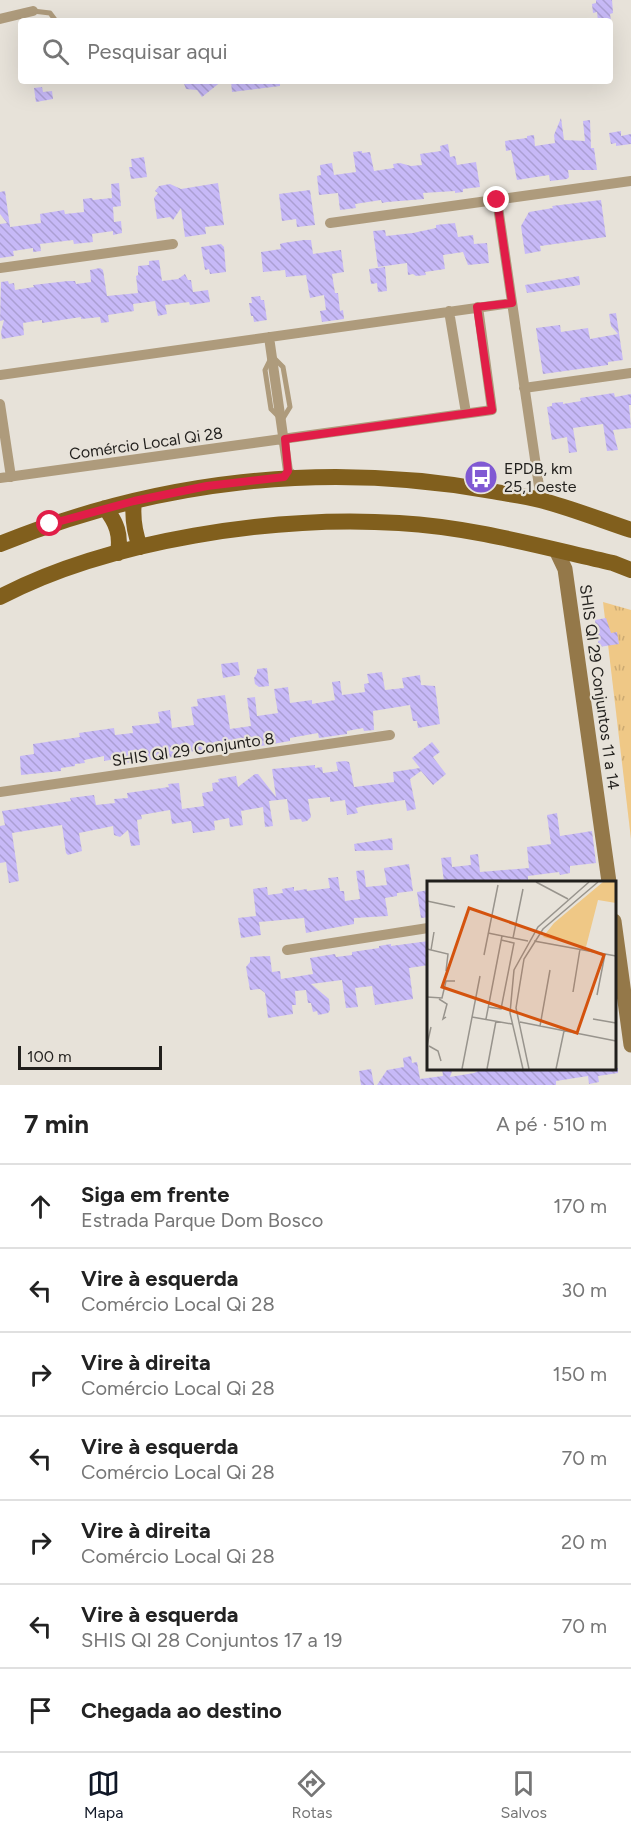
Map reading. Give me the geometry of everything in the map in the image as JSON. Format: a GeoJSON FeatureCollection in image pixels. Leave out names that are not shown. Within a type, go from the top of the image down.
{"type":"FeatureCollection","features":[{"type":"Feature","properties":{"kind":"main road"},"geometry":{"type":"LineString","coordinates":[[0,544],[50,524],[134,501],[207,486],[289,475],[386,478],[459,485],[541,500],[631,530]]}},
{"type":"Feature","properties":{"kind":"main road"},"geometry":{"type":"LineString","coordinates":[[134,501],[133,522],[135,535],[141,547]]}},
{"type":"Feature","properties":{"kind":"main road"},"geometry":{"type":"LineString","coordinates":[[105,508],[114,519],[118,530],[120,540],[118,554]]}},
{"type":"Feature","properties":{"kind":"main road"},"geometry":{"type":"LineString","coordinates":[[0,597],[49,575],[141,547],[236,529],[330,522],[399,523],[487,533],[613,563],[631,570]]}},
{"type":"Feature","properties":{"kind":"street"},"geometry":{"type":"LineString","coordinates":[[0,18],[33,11]]}},
{"type":"Feature","properties":{"kind":"street"},"geometry":{"type":"LineString","coordinates":[[330,223],[631,181]]}},
{"type":"Feature","properties":{"kind":"street"},"geometry":{"type":"LineString","coordinates":[[497,200],[541,500]]}},
{"type":"Feature","properties":{"kind":"street"},"geometry":{"type":"LineString","coordinates":[[0,268],[173,244]]}},
{"type":"Feature","properties":{"kind":"street"},"geometry":{"type":"LineString","coordinates":[[0,375],[512,303]]}},
{"type":"Feature","properties":{"kind":"street","name":"Comércio Local Qi 28"},"geometry":{"type":"LineString","coordinates":[[0,404],[5,478],[492,410],[477,307]]}},
{"type":"Feature","properties":{"kind":"street"},"geometry":{"type":"LineString","coordinates":[[449,311],[466,413]]}},
{"type":"Feature","properties":{"kind":"street"},"geometry":{"type":"LineString","coordinates":[[269,337],[289,475]]}},
{"type":"Feature","properties":{"kind":"street"},"geometry":{"type":"LineString","coordinates":[[524,388],[631,373]]}},
{"type":"Feature","properties":{"kind":"street","name":"SHIS QI 29 Conjuntos 11 a 14"},"geometry":{"type":"LineString","coordinates":[[556,550],[564,569],[609,881]]}},
{"type":"Feature","properties":{"kind":"street","name":"SHIS QI 29 Conjuntos 11 a 14"},"geometry":{"type":"LineString","coordinates":[[564,569],[573,554]]}},
{"type":"Feature","properties":{"kind":"street","name":"SHIS QI 29 Conjunto 8"},"geometry":{"type":"LineString","coordinates":[[0,792],[390,735]]}},
{"type":"Feature","properties":{"kind":"street"},"geometry":{"type":"LineString","coordinates":[[287,950],[427,928]]}},
{"type":"Feature","properties":{"kind":"street"},"geometry":{"type":"LineString","coordinates":[[616,929],[631,1045]]}},
{"type":"Feature","properties":{"kind":"lane"},"geometry":{"type":"LineString","coordinates":[[33,11],[50,14],[53,18]]}},
{"type":"Feature","properties":{"kind":"green space"},"geometry":{"type":"Polygon","coordinates":[[[603,602],[631,610],[631,839],[603,602]]]}},
{"type":"Feature","properties":{"kind":"building"},"geometry":{"type":"Polygon","coordinates":[[[596,0],[612,0],[613,13],[610,14],[611,18],[598,18],[597,12],[593,13],[592,4],[596,3],[596,0]]]}},
{"type":"Feature","properties":{"kind":"building"},"geometry":{"type":"Polygon","coordinates":[[[184,84],[218,84],[202,97],[197,90],[186,89],[184,84]]]}},
{"type":"Feature","properties":{"kind":"building"},"geometry":{"type":"Polygon","coordinates":[[[231,84],[280,84],[280,86],[232,92],[231,84]]]}},
{"type":"Feature","properties":{"kind":"building"},"geometry":{"type":"Polygon","coordinates":[[[42,87],[43,92],[52,91],[53,99],[36,102],[34,88],[42,87]]]}},
{"type":"Feature","properties":{"kind":"building"},"geometry":{"type":"Polygon","coordinates":[[[561,118],[564,140],[585,141],[583,121],[590,120],[591,148],[594,148],[597,170],[568,170],[567,179],[550,181],[549,175],[517,180],[511,150],[506,151],[505,141],[534,135],[535,146],[555,143],[554,135],[561,118]]]}},
{"type":"Feature","properties":{"kind":"building"},"geometry":{"type":"Polygon","coordinates":[[[621,131],[621,136],[631,134],[631,144],[616,146],[616,143],[611,144],[609,133],[621,131]]]}},
{"type":"Feature","properties":{"kind":"building"},"geometry":{"type":"Polygon","coordinates":[[[448,144],[450,157],[455,156],[457,165],[476,162],[480,187],[463,189],[463,192],[455,193],[455,191],[423,193],[424,199],[382,203],[381,200],[355,204],[356,208],[340,210],[338,193],[319,195],[317,176],[321,175],[320,165],[332,163],[334,175],[356,172],[353,152],[362,151],[362,153],[370,152],[374,171],[394,168],[393,164],[400,163],[411,166],[422,165],[420,154],[441,151],[440,146],[448,144]]]}},
{"type":"Feature","properties":{"kind":"building"},"geometry":{"type":"Polygon","coordinates":[[[144,157],[147,177],[131,179],[129,167],[132,167],[131,159],[144,157]]]}},
{"type":"Feature","properties":{"kind":"building"},"geometry":{"type":"Polygon","coordinates":[[[119,183],[121,206],[113,207],[114,222],[121,221],[122,233],[113,235],[113,231],[92,234],[93,242],[74,244],[73,240],[40,244],[41,251],[33,252],[33,248],[13,251],[14,256],[0,258],[0,224],[7,223],[0,214],[0,192],[5,191],[10,227],[41,223],[40,214],[64,210],[65,214],[84,212],[83,199],[112,198],[111,184],[119,183]]]}},
{"type":"Feature","properties":{"kind":"building"},"geometry":{"type":"Polygon","coordinates":[[[218,183],[224,225],[205,227],[206,234],[185,237],[181,208],[173,220],[170,217],[157,219],[154,198],[159,186],[170,184],[181,189],[218,183]]]}},
{"type":"Feature","properties":{"kind":"building"},"geometry":{"type":"Polygon","coordinates":[[[310,190],[315,225],[297,227],[296,219],[282,221],[279,194],[310,190]]]}},
{"type":"Feature","properties":{"kind":"building"},"geometry":{"type":"Polygon","coordinates":[[[601,200],[606,237],[540,246],[541,251],[525,254],[521,226],[529,212],[553,208],[552,206],[601,200]]]}},
{"type":"Feature","properties":{"kind":"building"},"geometry":{"type":"Polygon","coordinates":[[[455,223],[458,237],[473,235],[474,244],[487,243],[489,263],[468,265],[463,252],[443,255],[445,269],[425,272],[426,275],[408,275],[407,263],[378,267],[373,231],[385,230],[386,236],[413,233],[436,228],[436,225],[455,223]]]}},
{"type":"Feature","properties":{"kind":"building"},"geometry":{"type":"Polygon","coordinates":[[[311,240],[313,254],[341,250],[344,272],[332,274],[335,293],[338,293],[340,311],[343,310],[344,319],[322,322],[320,311],[326,310],[324,295],[310,298],[306,275],[286,277],[285,270],[263,272],[261,252],[281,249],[280,244],[283,243],[311,240]]]}},
{"type":"Feature","properties":{"kind":"building"},"geometry":{"type":"Polygon","coordinates":[[[221,244],[224,247],[226,272],[210,274],[209,269],[205,270],[201,247],[221,244]]]}},
{"type":"Feature","properties":{"kind":"building"},"geometry":{"type":"Polygon","coordinates":[[[159,260],[162,281],[178,279],[185,274],[188,280],[191,280],[193,292],[208,290],[210,302],[165,305],[167,314],[158,316],[155,301],[133,304],[134,311],[108,315],[109,322],[101,323],[100,317],[81,319],[81,317],[42,323],[42,320],[23,323],[24,335],[2,339],[4,320],[0,321],[1,282],[14,283],[15,290],[34,287],[33,285],[68,281],[75,281],[76,284],[91,282],[90,270],[100,268],[103,270],[107,296],[138,293],[136,276],[138,266],[149,265],[149,261],[159,260]]]}},
{"type":"Feature","properties":{"kind":"building"},"geometry":{"type":"Polygon","coordinates":[[[385,267],[387,291],[378,292],[377,283],[371,284],[369,269],[385,267]]]}},
{"type":"Feature","properties":{"kind":"building"},"geometry":{"type":"Polygon","coordinates":[[[579,276],[580,285],[527,293],[525,285],[579,276]]]}},
{"type":"Feature","properties":{"kind":"building"},"geometry":{"type":"Polygon","coordinates":[[[260,296],[261,300],[264,300],[267,320],[254,322],[249,303],[252,303],[251,297],[260,296]]]}},
{"type":"Feature","properties":{"kind":"building"},"geometry":{"type":"Polygon","coordinates":[[[616,313],[623,360],[608,362],[608,365],[543,374],[536,328],[560,325],[561,332],[588,328],[590,339],[618,334],[611,326],[609,314],[616,313]]]}},
{"type":"Feature","properties":{"kind":"building"},"geometry":{"type":"Polygon","coordinates":[[[614,393],[615,397],[631,394],[631,405],[629,405],[631,428],[613,430],[618,450],[607,451],[603,424],[573,428],[577,452],[569,453],[567,437],[552,440],[547,407],[552,406],[552,403],[563,402],[563,404],[581,401],[580,398],[614,393]]]}},
{"type":"Feature","properties":{"kind":"building"},"geometry":{"type":"Polygon","coordinates":[[[606,618],[611,633],[617,632],[619,644],[599,647],[597,636],[600,632],[596,629],[595,620],[606,618]]]}},
{"type":"Feature","properties":{"kind":"building"},"geometry":{"type":"Polygon","coordinates":[[[238,662],[240,675],[223,678],[221,664],[238,662]]]}},
{"type":"Feature","properties":{"kind":"building"},"geometry":{"type":"Polygon","coordinates":[[[267,668],[269,686],[259,687],[255,684],[254,678],[257,669],[267,668]]]}},
{"type":"Feature","properties":{"kind":"building"},"geometry":{"type":"Polygon","coordinates":[[[382,672],[385,690],[404,688],[402,678],[420,675],[421,685],[435,686],[440,724],[418,728],[417,721],[413,721],[410,705],[373,711],[374,730],[364,731],[363,728],[347,731],[347,734],[319,738],[318,733],[261,746],[220,749],[220,752],[209,754],[209,749],[189,752],[189,755],[134,762],[122,763],[122,758],[104,761],[104,756],[84,760],[85,763],[75,764],[75,766],[61,768],[61,771],[21,775],[20,756],[34,754],[33,744],[80,737],[79,733],[114,728],[115,735],[133,733],[132,726],[160,723],[158,712],[170,710],[172,728],[194,725],[191,707],[198,706],[197,699],[225,695],[230,729],[251,726],[247,698],[255,697],[257,716],[278,713],[274,689],[288,687],[290,703],[312,700],[312,704],[335,700],[332,682],[340,681],[342,695],[365,692],[364,684],[369,683],[367,674],[382,672]]]}},
{"type":"Feature","properties":{"kind":"building"},"geometry":{"type":"Polygon","coordinates":[[[432,742],[440,752],[433,757],[446,774],[433,785],[421,771],[410,779],[416,809],[407,811],[405,800],[363,806],[356,808],[358,813],[347,815],[345,800],[330,802],[330,797],[308,799],[311,817],[302,822],[301,819],[290,820],[287,799],[269,801],[273,826],[265,827],[263,807],[241,811],[243,825],[230,827],[229,818],[214,821],[215,830],[193,833],[191,821],[172,824],[170,810],[141,815],[142,819],[137,820],[140,845],[131,846],[128,830],[120,837],[114,835],[113,826],[79,833],[82,851],[68,855],[62,825],[12,833],[19,881],[9,883],[6,862],[0,863],[0,826],[5,825],[2,811],[71,801],[70,798],[94,795],[96,805],[115,803],[114,799],[128,798],[127,793],[169,787],[168,784],[179,783],[182,809],[204,806],[202,793],[213,791],[212,783],[219,782],[218,779],[236,776],[238,787],[255,774],[258,774],[276,797],[272,769],[315,765],[315,768],[322,767],[323,773],[338,771],[336,762],[345,761],[349,762],[354,787],[394,782],[393,772],[420,768],[412,758],[432,742]]]}},
{"type":"Feature","properties":{"kind":"building"},"geometry":{"type":"Polygon","coordinates":[[[557,813],[560,836],[592,831],[596,863],[570,866],[570,873],[560,875],[559,872],[528,876],[528,881],[444,881],[441,858],[451,857],[452,867],[471,865],[470,855],[478,854],[480,872],[529,868],[527,847],[551,844],[547,815],[557,813]]]}},
{"type":"Feature","properties":{"kind":"building"},"geometry":{"type":"Polygon","coordinates":[[[392,838],[393,850],[355,851],[354,844],[392,838]]]}},
{"type":"Feature","properties":{"kind":"building"},"geometry":{"type":"Polygon","coordinates":[[[409,864],[413,891],[397,893],[397,896],[385,898],[388,916],[354,918],[354,924],[306,933],[304,918],[259,922],[261,935],[241,938],[238,918],[256,916],[253,889],[267,887],[268,895],[283,893],[282,889],[294,887],[294,891],[330,888],[328,878],[338,877],[340,891],[344,891],[345,901],[360,899],[356,871],[364,870],[366,887],[387,885],[384,868],[409,864]]]}},
{"type":"Feature","properties":{"kind":"building"},"geometry":{"type":"Polygon","coordinates":[[[427,890],[427,917],[421,918],[417,892],[427,890]]]}},
{"type":"Feature","properties":{"kind":"building"},"geometry":{"type":"Polygon","coordinates":[[[427,941],[427,965],[409,968],[413,999],[375,1005],[372,986],[355,988],[358,1007],[346,1008],[342,980],[311,984],[329,999],[328,1013],[318,1015],[317,1011],[313,1012],[311,1003],[308,1003],[306,990],[295,991],[296,1005],[292,1005],[293,1014],[268,1018],[265,993],[260,989],[250,990],[246,967],[250,962],[250,957],[270,956],[272,972],[280,971],[281,979],[313,974],[310,958],[335,954],[336,957],[352,955],[352,952],[391,944],[391,946],[427,941]]]}},
{"type":"Feature","properties":{"kind":"building"},"geometry":{"type":"Polygon","coordinates":[[[411,1056],[412,1063],[417,1062],[420,1079],[443,1076],[442,1070],[452,1070],[450,1077],[481,1070],[616,1070],[618,1068],[618,1073],[598,1076],[599,1082],[589,1084],[588,1076],[556,1081],[556,1085],[377,1085],[387,1070],[404,1067],[403,1058],[411,1056]]]}},
{"type":"Feature","properties":{"kind":"building"},"geometry":{"type":"Polygon","coordinates":[[[371,1069],[374,1085],[361,1085],[359,1071],[371,1069]]]}},
{"type":"Feature","properties":{"kind":"place","name":"EPDB, km 25,1 oeste"},"geometry":{"type":"Point","coordinates":[481,477]}},
{"type":"Feature","properties":{"kind":"route"},"geometry":{"type":"LineString","coordinates":[[50,524],[105,508],[207,486],[284,477],[288,471],[285,439],[492,410],[477,307],[512,303],[497,200]]}}]}
